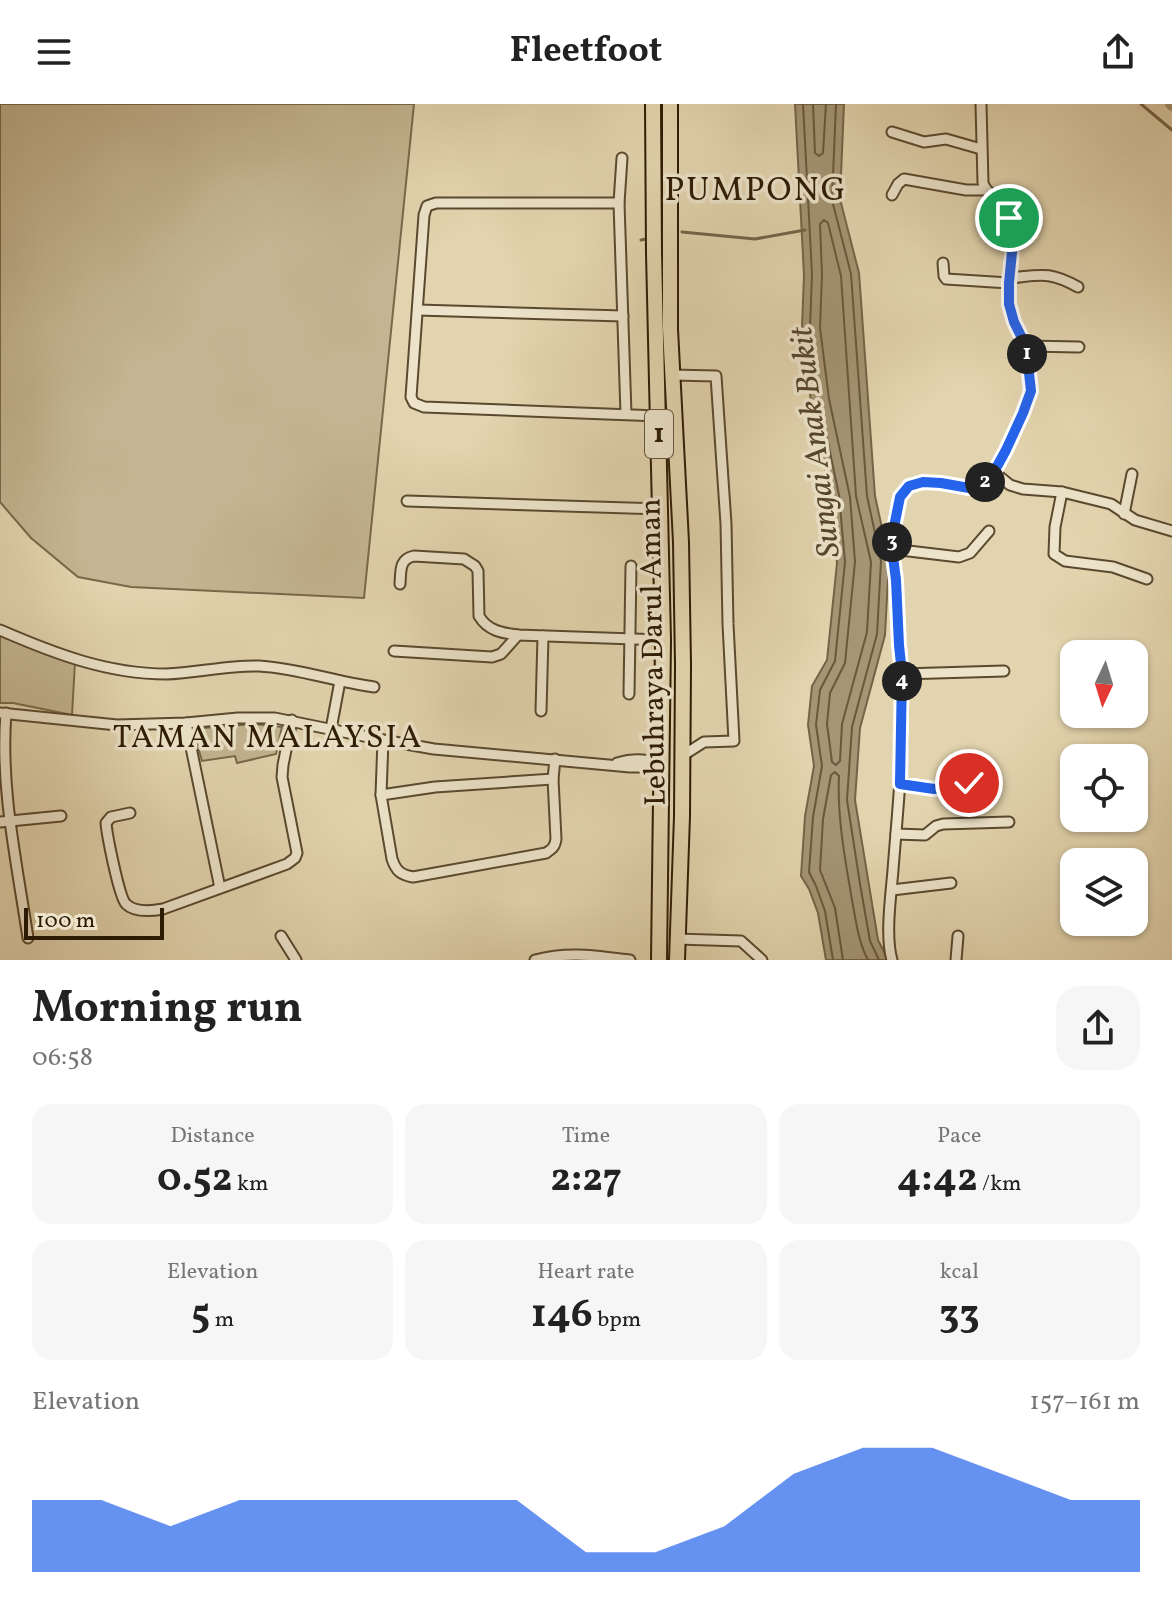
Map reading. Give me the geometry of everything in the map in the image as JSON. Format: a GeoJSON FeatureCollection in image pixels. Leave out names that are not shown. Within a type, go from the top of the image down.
{"type":"FeatureCollection","features":[{"type":"Feature","properties":{"kind":"highway","name":"Lebuhraya Darul Aman"},"geometry":{"type":"LineString","coordinates":[[653,104],[663,640],[659,960]]}},
{"type":"Feature","properties":{"kind":"highway","name":"Lebuhraya Darul Aman"},"geometry":{"type":"LineString","coordinates":[[670,104],[672,375],[681,542],[682,816],[677,960]]}},
{"type":"Feature","properties":{"kind":"highway"},"geometry":{"type":"LineString","coordinates":[[682,707],[672,756],[660,764],[671,773],[682,816]]}},
{"type":"Feature","properties":{"kind":"street"},"geometry":{"type":"LineString","coordinates":[[981,104],[985,190]]}},
{"type":"Feature","properties":{"kind":"street"},"geometry":{"type":"LineString","coordinates":[[892,132],[924,142],[946,139],[981,149]]}},
{"type":"Feature","properties":{"kind":"street"},"geometry":{"type":"LineString","coordinates":[[622,158],[619,203],[626,414]]}},
{"type":"Feature","properties":{"kind":"street"},"geometry":{"type":"LineString","coordinates":[[892,195],[895,186],[904,179],[985,190],[1002,202],[1007,211],[1012,252],[1009,304],[1026,346],[1031,391],[994,472],[985,483],[969,488],[923,482],[909,486],[900,497],[892,549],[902,674],[900,784],[890,940],[892,960]]}},
{"type":"Feature","properties":{"kind":"street"},"geometry":{"type":"LineString","coordinates":[[619,203],[430,204],[424,215],[411,397],[418,405],[659,416]]}},
{"type":"Feature","properties":{"kind":"street"},"geometry":{"type":"LineString","coordinates":[[943,263],[946,279],[1009,280],[1049,275],[1078,287]]}},
{"type":"Feature","properties":{"kind":"street"},"geometry":{"type":"LineString","coordinates":[[418,310],[623,316]]}},
{"type":"Feature","properties":{"kind":"street"},"geometry":{"type":"LineString","coordinates":[[1026,346],[1079,347]]}},
{"type":"Feature","properties":{"kind":"street"},"geometry":{"type":"LineString","coordinates":[[672,375],[716,376],[726,524],[734,741],[704,742],[682,756]]}},
{"type":"Feature","properties":{"kind":"street"},"geometry":{"type":"LineString","coordinates":[[994,472],[1010,485],[1062,492],[1115,505],[1135,520],[1172,531]]}},
{"type":"Feature","properties":{"kind":"street"},"geometry":{"type":"LineString","coordinates":[[1124,514],[1132,474]]}},
{"type":"Feature","properties":{"kind":"street"},"geometry":{"type":"LineString","coordinates":[[1062,492],[1055,527],[1054,554],[1065,561],[1113,567],[1147,579]]}},
{"type":"Feature","properties":{"kind":"street"},"geometry":{"type":"LineString","coordinates":[[407,501],[661,509]]}},
{"type":"Feature","properties":{"kind":"street"},"geometry":{"type":"LineString","coordinates":[[892,549],[959,557],[970,553],[989,531]]}},
{"type":"Feature","properties":{"kind":"street"},"geometry":{"type":"LineString","coordinates":[[400,584],[402,564],[409,557],[464,559],[471,561],[478,571],[479,616],[501,633],[663,640]]}},
{"type":"Feature","properties":{"kind":"street"},"geometry":{"type":"LineString","coordinates":[[629,694],[631,566]]}},
{"type":"Feature","properties":{"kind":"street"},"geometry":{"type":"LineString","coordinates":[[0,630],[40,647],[110,669],[174,673],[259,666],[374,687]]}},
{"type":"Feature","properties":{"kind":"street"},"geometry":{"type":"LineString","coordinates":[[394,651],[492,657],[501,654],[518,635]]}},
{"type":"Feature","properties":{"kind":"street"},"geometry":{"type":"LineString","coordinates":[[541,711],[543,636]]}},
{"type":"Feature","properties":{"kind":"street"},"geometry":{"type":"LineString","coordinates":[[902,674],[1004,671]]}},
{"type":"Feature","properties":{"kind":"street"},"geometry":{"type":"LineString","coordinates":[[331,729],[340,681]]}},
{"type":"Feature","properties":{"kind":"street"},"geometry":{"type":"LineString","coordinates":[[28,938],[5,822],[3,713],[117,725],[275,718],[434,749],[630,767],[660,764]]}},
{"type":"Feature","properties":{"kind":"street"},"geometry":{"type":"LineString","coordinates":[[130,813],[111,817],[106,823],[123,898],[126,904],[139,910],[153,910],[287,864],[295,858],[297,846],[282,777],[292,720]]}},
{"type":"Feature","properties":{"kind":"street"},"geometry":{"type":"LineString","coordinates":[[186,723],[220,888]]}},
{"type":"Feature","properties":{"kind":"street"},"geometry":{"type":"LineString","coordinates":[[383,740],[381,795],[392,859],[403,876],[413,877],[551,850],[556,839],[555,759]]}},
{"type":"Feature","properties":{"kind":"street"},"geometry":{"type":"LineString","coordinates":[[381,795],[435,787],[553,779]]}},
{"type":"Feature","properties":{"kind":"street"},"geometry":{"type":"LineString","coordinates":[[900,784],[934,789],[969,783]]}},
{"type":"Feature","properties":{"kind":"street"},"geometry":{"type":"LineString","coordinates":[[5,822],[61,816]]}},
{"type":"Feature","properties":{"kind":"street"},"geometry":{"type":"LineString","coordinates":[[896,834],[925,835],[943,824],[1009,822]]}},
{"type":"Feature","properties":{"kind":"street"},"geometry":{"type":"LineString","coordinates":[[892,890],[951,883]]}},
{"type":"Feature","properties":{"kind":"street"},"geometry":{"type":"LineString","coordinates":[[281,936],[296,960]]}},
{"type":"Feature","properties":{"kind":"street"},"geometry":{"type":"LineString","coordinates":[[956,960],[958,936]]}},
{"type":"Feature","properties":{"kind":"street"},"geometry":{"type":"LineString","coordinates":[[677,939],[741,941],[762,960]]}},
{"type":"Feature","properties":{"kind":"street"},"geometry":{"type":"LineString","coordinates":[[535,960],[562,954],[581,954],[630,960]]}},
{"type":"Feature","properties":{"kind":"shaded area"},"geometry":{"type":"Polygon","coordinates":[[[0,104],[414,104],[364,598],[131,587],[78,577],[31,538],[0,502],[0,104]]]}},
{"type":"Feature","properties":{"kind":"shaded area"},"geometry":{"type":"Polygon","coordinates":[[[0,636],[75,662],[72,715],[0,703],[0,636]]]}},
{"type":"Feature","properties":{"kind":"shaded area"},"geometry":{"type":"Polygon","coordinates":[[[255,724],[282,727],[276,754],[237,763],[235,756],[202,761],[195,737],[203,728],[255,724]]]}},
{"type":"Feature","properties":{"kind":"water","name":"Sungai Anak Bukit"},"geometry":{"type":"Polygon","coordinates":[[[795,104],[844,104],[840,199],[859,273],[875,496],[889,560],[885,635],[860,728],[855,800],[878,940],[888,960],[826,960],[818,913],[801,876],[805,816],[814,766],[808,725],[812,686],[827,660],[837,563],[831,497],[811,402],[802,328],[804,275],[795,104]]]}},
{"type":"Feature","properties":{"kind":"waterway"},"geometry":{"type":"LineString","coordinates":[[1141,104],[1172,130]]}},
{"type":"Feature","properties":{"kind":"waterway"},"geometry":{"type":"LineString","coordinates":[[682,232],[755,239],[805,230]]}},
{"type":"Feature","properties":{"kind":"waterway"},"geometry":{"type":"LineString","coordinates":[[641,240],[646,239]]}},
{"type":"Feature","properties":{"kind":"district","name":"PUMPONG"},"geometry":{"type":"Point","coordinates":[756,191]}},
{"type":"Feature","properties":{"kind":"district","name":"TAMAN MALAYSIA"},"geometry":{"type":"Point","coordinates":[268,739]}},
{"type":"Feature","properties":{"kind":"route"},"geometry":{"type":"LineString","coordinates":[[969,783],[941,789],[900,784],[902,674],[893,532],[900,497],[909,486],[923,482],[976,488],[985,483],[1006,450],[1023,413],[1031,391],[1026,346],[1009,304],[1012,252],[1009,218]]}}]}
